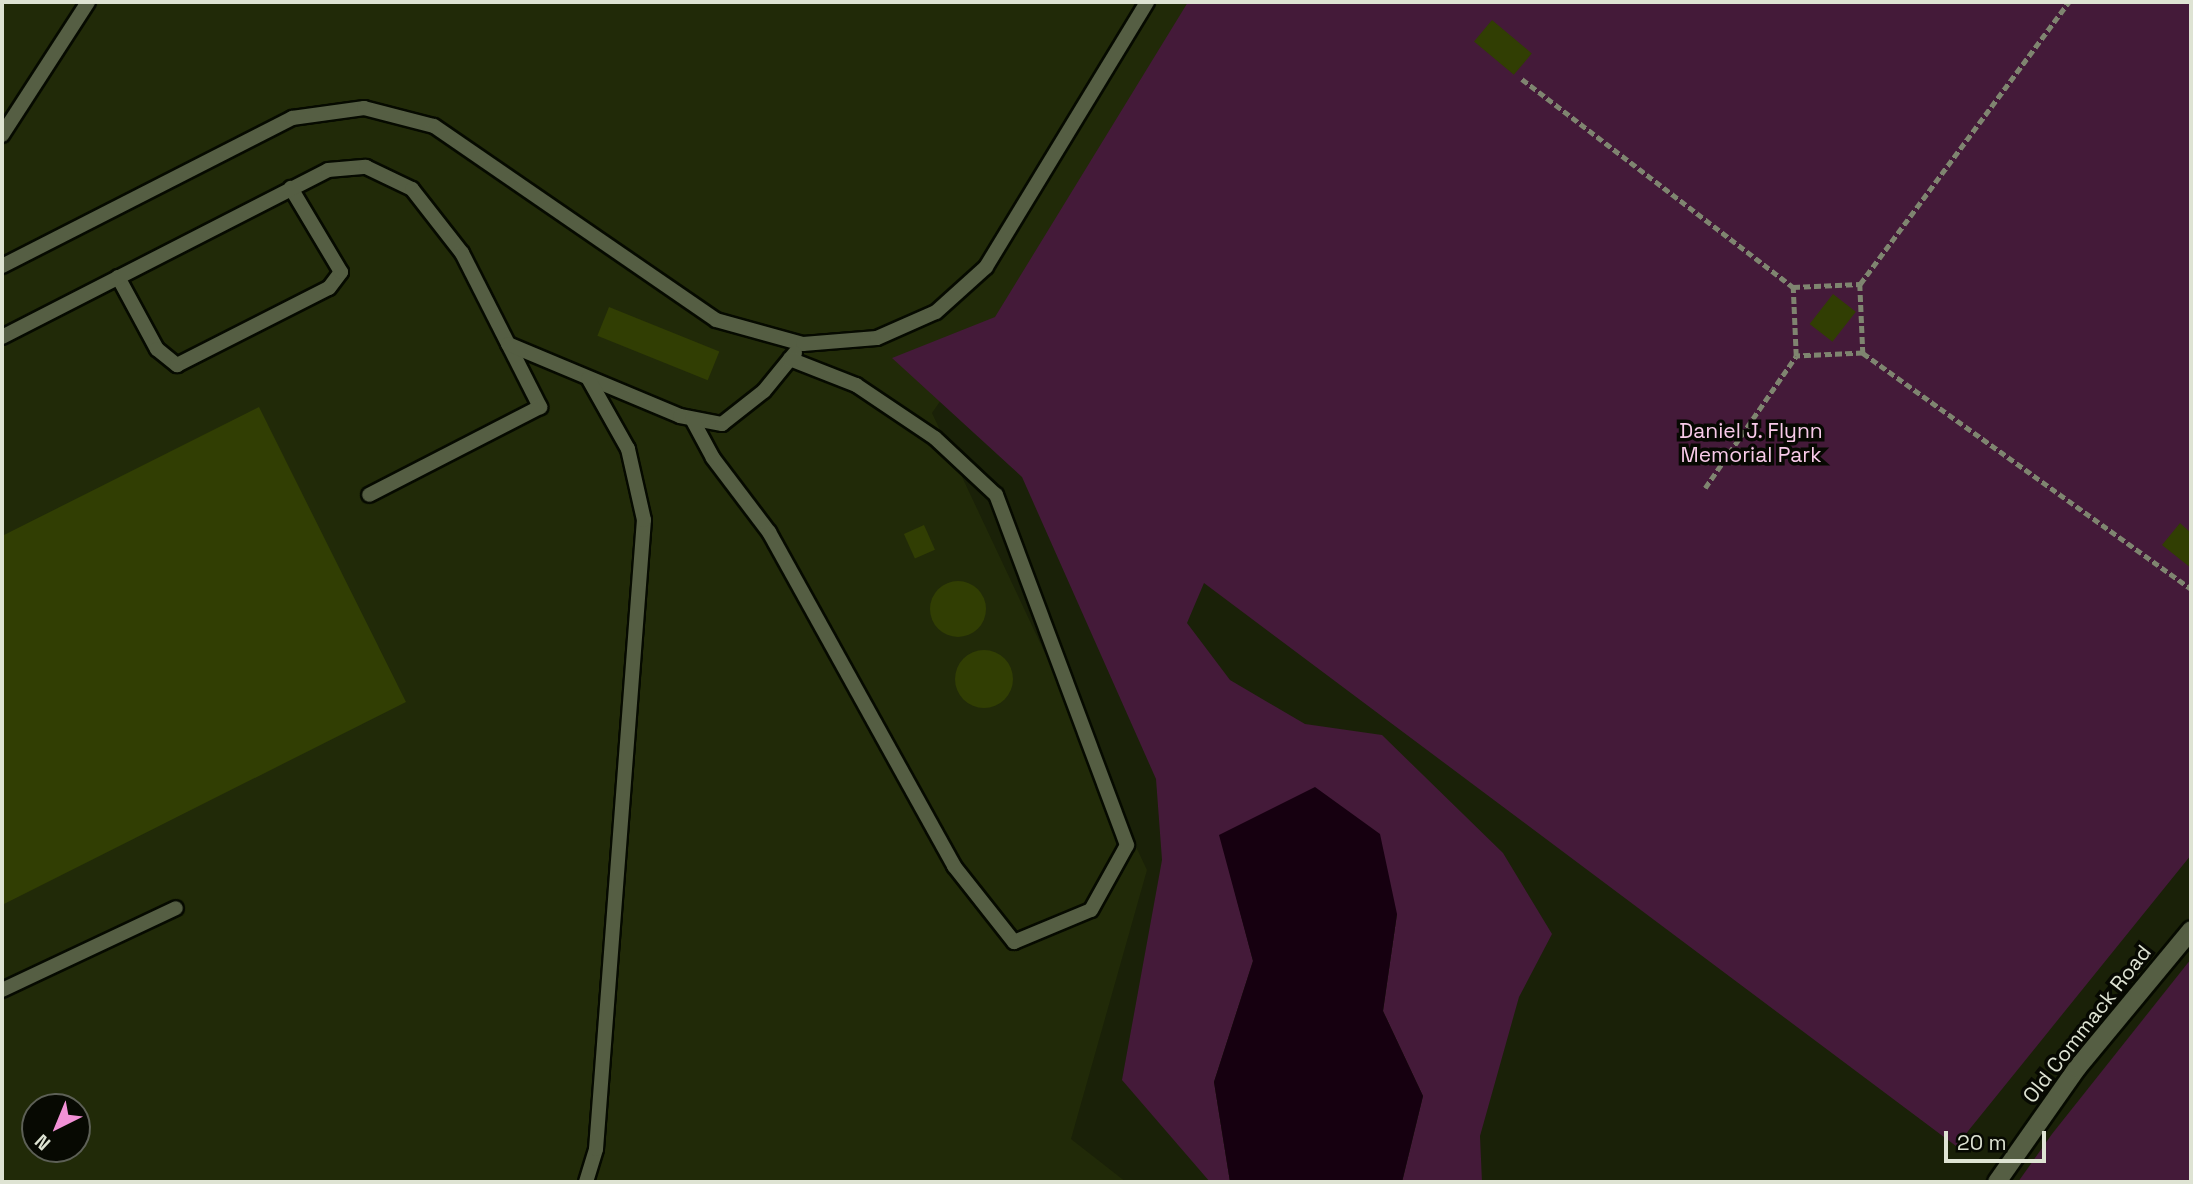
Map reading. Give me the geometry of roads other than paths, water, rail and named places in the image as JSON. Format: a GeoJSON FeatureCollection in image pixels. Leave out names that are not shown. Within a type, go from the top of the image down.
{"type":"FeatureCollection","features":[{"type":"Feature","properties":{"kind":"street","name":"Old Commack Road"},"geometry":{"type":"LineString","coordinates":[[1997,1182],[2077,1068],[2191,930]]}},
{"type":"Feature","properties":{"kind":"lane"},"geometry":{"type":"LineString","coordinates":[[2,135],[88,2]]}},
{"type":"Feature","properties":{"kind":"lane"},"geometry":{"type":"LineString","coordinates":[[2,266],[292,118],[364,108],[434,126],[716,320],[803,344],[877,338],[936,312],[986,267],[1147,2]]}},
{"type":"Feature","properties":{"kind":"lane"},"geometry":{"type":"LineString","coordinates":[[2,337],[328,170],[366,167],[412,189],[462,253],[540,407],[369,495]]}},
{"type":"Feature","properties":{"kind":"lane"},"geometry":{"type":"LineString","coordinates":[[118,277],[157,349],[177,365],[317,294],[341,272],[291,188]]}},
{"type":"Feature","properties":{"kind":"lane"},"geometry":{"type":"LineString","coordinates":[[508,344],[692,419],[722,424],[764,391],[803,344]]}},
{"type":"Feature","properties":{"kind":"lane"},"geometry":{"type":"LineString","coordinates":[[692,419],[713,458],[769,532],[954,866],[1014,942],[1091,910],[1126,845],[996,495],[935,438],[856,385],[790,359]]}},
{"type":"Feature","properties":{"kind":"lane"},"geometry":{"type":"LineString","coordinates":[[586,1182],[596,1149],[644,520],[628,449],[588,378]]}},
{"type":"Feature","properties":{"kind":"lane"},"geometry":{"type":"LineString","coordinates":[[2,990],[176,908]]}},
{"type":"Feature","properties":{"kind":"park label","name":"Daniel J. Flynn Memorial Park"},"geometry":{"type":"Point","coordinates":[1751,443]}}]}
